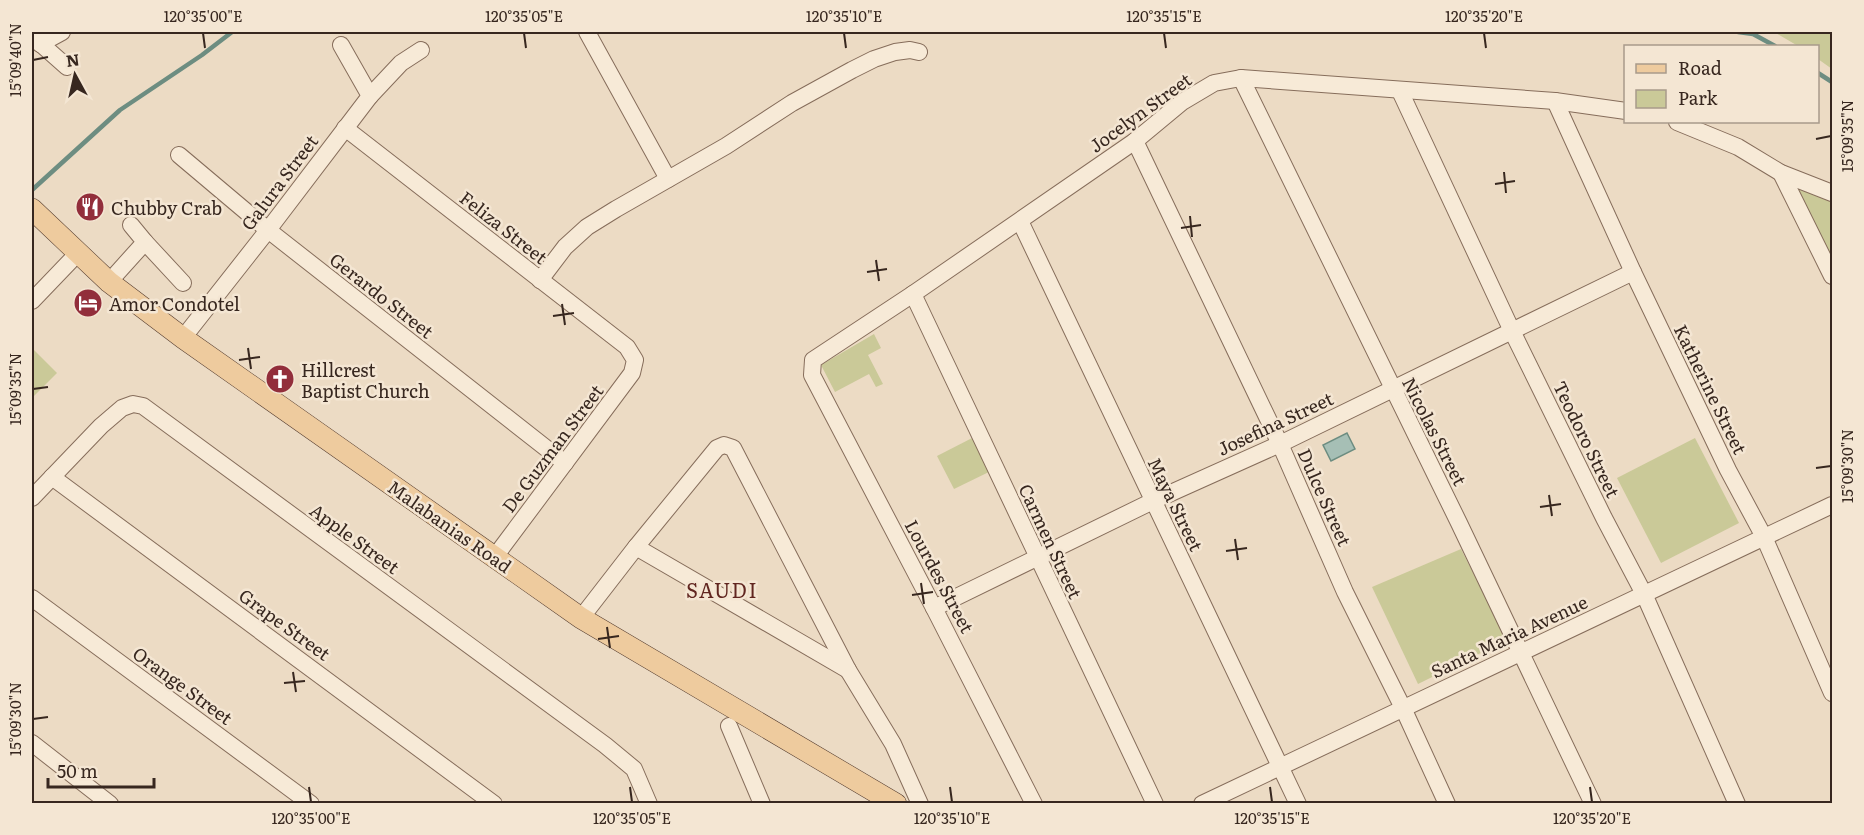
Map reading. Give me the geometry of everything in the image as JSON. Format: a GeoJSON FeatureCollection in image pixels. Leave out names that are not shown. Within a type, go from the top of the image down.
{"type":"FeatureCollection","features":[{"type":"Feature","properties":{"kind":"main road","name":"Malabanias Road"},"geometry":{"type":"LineString","coordinates":[[32,208],[109,282],[183,338],[494,558],[581,618],[896,804]]}},
{"type":"Feature","properties":{"kind":"street"},"geometry":{"type":"LineString","coordinates":[[36,40],[62,32]]}},
{"type":"Feature","properties":{"kind":"street"},"geometry":{"type":"LineString","coordinates":[[587,32],[668,179]]}},
{"type":"Feature","properties":{"kind":"street"},"geometry":{"type":"LineString","coordinates":[[36,40],[67,67]]}},
{"type":"Feature","properties":{"kind":"street"},"geometry":{"type":"LineString","coordinates":[[341,45],[370,96]]}},
{"type":"Feature","properties":{"kind":"street","name":"Galura Street"},"geometry":{"type":"LineString","coordinates":[[183,338],[370,96],[397,67],[421,50]]}},
{"type":"Feature","properties":{"kind":"street"},"geometry":{"type":"LineString","coordinates":[[540,280],[565,248],[616,208],[726,146],[792,103],[852,69],[895,52],[910,50],[919,52]]}},
{"type":"Feature","properties":{"kind":"street","name":"Jocelyn Street"},"geometry":{"type":"LineString","coordinates":[[811,368],[813,360],[1020,221],[1135,141],[1182,102],[1214,82],[1241,78],[1555,101],[1624,111]]}},
{"type":"Feature","properties":{"kind":"street","name":"Nicolas Street"},"geometry":{"type":"LineString","coordinates":[[1241,78],[1459,523],[1593,804]]}},
{"type":"Feature","properties":{"kind":"street","name":"Teodoro Street"},"geometry":{"type":"LineString","coordinates":[[1400,91],[1512,331],[1644,594],[1737,804]]}},
{"type":"Feature","properties":{"kind":"street","name":"Katherine Street"},"geometry":{"type":"LineString","coordinates":[[1555,101],[1633,272],[1728,470],[1764,537],[1833,693]]}},
{"type":"Feature","properties":{"kind":"street"},"geometry":{"type":"LineString","coordinates":[[1679,123],[1738,147],[1781,173],[1833,193]]}},
{"type":"Feature","properties":{"kind":"street","name":"Feliza Street"},"geometry":{"type":"LineString","coordinates":[[345,128],[627,348],[635,360]]}},
{"type":"Feature","properties":{"kind":"street","name":"Dulce Street"},"geometry":{"type":"LineString","coordinates":[[1135,141],[1280,444],[1345,592],[1404,708],[1447,804]]}},
{"type":"Feature","properties":{"kind":"street","name":"Gerardo Street"},"geometry":{"type":"LineString","coordinates":[[179,154],[268,230],[564,463]]}},
{"type":"Feature","properties":{"kind":"street"},"geometry":{"type":"LineString","coordinates":[[1781,173],[1833,276]]}},
{"type":"Feature","properties":{"kind":"street","name":"Maya Street"},"geometry":{"type":"LineString","coordinates":[[1020,221],[1298,804]]}},
{"type":"Feature","properties":{"kind":"street"},"geometry":{"type":"LineString","coordinates":[[131,225],[183,283]]}},
{"type":"Feature","properties":{"kind":"street"},"geometry":{"type":"LineString","coordinates":[[109,282],[146,242]]}},
{"type":"Feature","properties":{"kind":"street"},"geometry":{"type":"LineString","coordinates":[[32,301],[78,253]]}},
{"type":"Feature","properties":{"kind":"street","name":"Josefina Street"},"geometry":{"type":"LineString","coordinates":[[934,608],[1153,501],[1280,444],[1633,272]]}},
{"type":"Feature","properties":{"kind":"street","name":"Carmen Street"},"geometry":{"type":"LineString","coordinates":[[913,294],[1155,804]]}},
{"type":"Feature","properties":{"kind":"street","name":"De Guzman Street"},"geometry":{"type":"LineString","coordinates":[[494,558],[632,373],[635,360]]}},
{"type":"Feature","properties":{"kind":"street","name":"Lourdes Street"},"geometry":{"type":"LineString","coordinates":[[811,368],[812,375],[1034,804]]}},
{"type":"Feature","properties":{"kind":"street","name":"Apple Street"},"geometry":{"type":"LineString","coordinates":[[32,498],[122,408],[133,404],[143,406],[605,745],[634,769],[649,804]]}},
{"type":"Feature","properties":{"kind":"street"},"geometry":{"type":"LineString","coordinates":[[581,618],[717,448],[724,445],[733,448],[848,670],[893,744],[920,804]]}},
{"type":"Feature","properties":{"kind":"street","name":"Grape Street"},"geometry":{"type":"LineString","coordinates":[[52,477],[494,804]]}},
{"type":"Feature","properties":{"kind":"street","name":"Santa Maria Avenue"},"geometry":{"type":"LineString","coordinates":[[1202,804],[1833,505]]}},
{"type":"Feature","properties":{"kind":"street"},"geometry":{"type":"LineString","coordinates":[[636,547],[848,670]]}},
{"type":"Feature","properties":{"kind":"street","name":"Orange Street"},"geometry":{"type":"LineString","coordinates":[[32,598],[311,804]]}},
{"type":"Feature","properties":{"kind":"street"},"geometry":{"type":"LineString","coordinates":[[729,726],[762,804]]}},
{"type":"Feature","properties":{"kind":"street"},"geometry":{"type":"LineString","coordinates":[[32,743],[110,804]]}},
{"type":"Feature","properties":{"kind":"green space"},"geometry":{"type":"Polygon","coordinates":[[[1774,32],[1832,32],[1832,69],[1819,60],[1819,45],[1796,45],[1774,32]]]}},
{"type":"Feature","properties":{"kind":"green space"},"geometry":{"type":"Polygon","coordinates":[[[1796,188],[1832,199],[1832,261],[1796,188]]]}},
{"type":"Feature","properties":{"kind":"green space"},"geometry":{"type":"Polygon","coordinates":[[[874,334],[881,348],[868,355],[883,384],[876,387],[869,374],[835,392],[821,365],[874,334]]]}},
{"type":"Feature","properties":{"kind":"green space"},"geometry":{"type":"Polygon","coordinates":[[[32,348],[57,373],[33,397],[32,396],[32,348]]]}},
{"type":"Feature","properties":{"kind":"green space"},"geometry":{"type":"Polygon","coordinates":[[[976,436],[993,470],[954,489],[937,456],[976,436]]]}},
{"type":"Feature","properties":{"kind":"green space"},"geometry":{"type":"Polygon","coordinates":[[[1695,438],[1739,523],[1661,563],[1617,478],[1695,438]]]}},
{"type":"Feature","properties":{"kind":"green space"},"geometry":{"type":"Polygon","coordinates":[[[1461,549],[1507,640],[1418,684],[1372,587],[1461,549]]]}},
{"type":"Feature","properties":{"kind":"shaded area"},"geometry":{"type":"Polygon","coordinates":[[[1347,433],[1355,449],[1331,461],[1323,445],[1347,433]]]}},
{"type":"Feature","properties":{"kind":"waterway"},"geometry":{"type":"LineString","coordinates":[[32,190],[120,110],[232,32]]}},
{"type":"Feature","properties":{"kind":"waterway"},"geometry":{"type":"LineString","coordinates":[[1738,32],[1753,34],[1773,45]]}},
{"type":"Feature","properties":{"kind":"waterway"},"geometry":{"type":"LineString","coordinates":[[1819,74],[1832,82]]}},
{"type":"Feature","properties":{"kind":"place","name":"Chubby Crab"},"geometry":{"type":"Point","coordinates":[90,207]}},
{"type":"Feature","properties":{"kind":"place","name":"Amor Condotel"},"geometry":{"type":"Point","coordinates":[88,303]}},
{"type":"Feature","properties":{"kind":"place","name":"Hillcrest Baptist Church"},"geometry":{"type":"Point","coordinates":[280,379]}},
{"type":"Feature","properties":{"kind":"district","name":"SAUDI"},"geometry":{"type":"Point","coordinates":[722,589]}}]}
